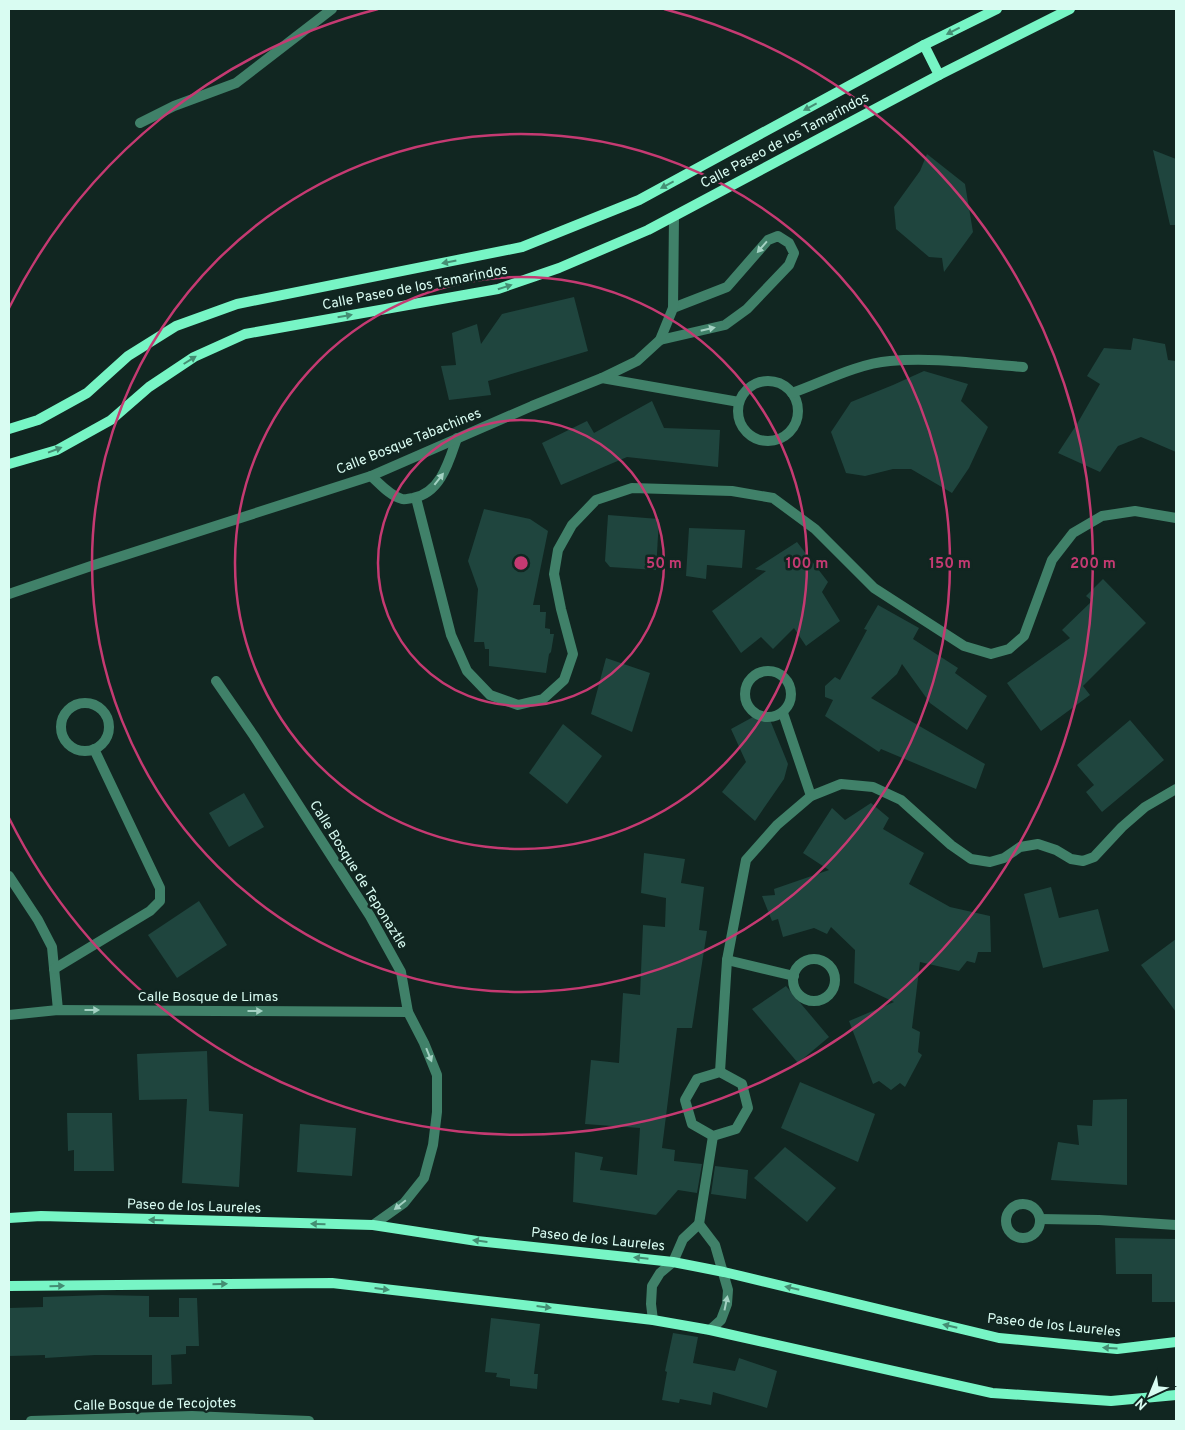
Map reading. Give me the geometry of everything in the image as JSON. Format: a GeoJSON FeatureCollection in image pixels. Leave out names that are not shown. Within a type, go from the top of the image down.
{"type":"FeatureCollection","features":[{"type":"Feature","properties":{"kind":"main road","name":"Calle Paseo de los Tamarindos"},"geometry":{"type":"LineString","coordinates":[[9,429],[38,420],[87,393],[128,356],[184,323],[237,304],[522,247],[639,200],[924,45],[997,9]]}},
{"type":"Feature","properties":{"kind":"main road","name":"Calle Paseo de los Tamarindos"},"geometry":{"type":"LineString","coordinates":[[9,464],[57,450],[111,420],[149,387],[194,357],[245,334],[498,289],[559,268],[648,230],[939,75],[1070,9]]}},
{"type":"Feature","properties":{"kind":"main road"},"geometry":{"type":"LineString","coordinates":[[924,45],[939,75]]}},
{"type":"Feature","properties":{"kind":"main road","name":"Paseo de los Laureles"},"geometry":{"type":"LineString","coordinates":[[9,1218],[42,1216],[373,1225],[478,1241],[673,1262],[724,1272],[999,1338],[1117,1348],[1176,1342]]}},
{"type":"Feature","properties":{"kind":"main road"},"geometry":{"type":"LineString","coordinates":[[9,1286],[332,1283],[653,1320],[710,1330],[992,1393],[1112,1401],[1176,1395]]}},
{"type":"Feature","properties":{"kind":"street"},"geometry":{"type":"LineString","coordinates":[[140,123],[174,106],[236,84],[332,9]]}},
{"type":"Feature","properties":{"kind":"street","name":"Calle Bosque Tabachines"},"geometry":{"type":"LineString","coordinates":[[9,594],[371,476],[602,378],[637,361],[660,340],[673,308],[674,217]]}},
{"type":"Feature","properties":{"kind":"street"},"geometry":{"type":"LineString","coordinates":[[660,340],[725,325],[748,309],[789,264],[794,254],[789,243],[778,236],[768,240],[727,287],[673,308]]}},
{"type":"Feature","properties":{"kind":"street"},"geometry":{"type":"LineString","coordinates":[[792,393],[858,368],[888,361],[922,361],[1023,367]]}},
{"type":"Feature","properties":{"kind":"street"},"geometry":{"type":"LineString","coordinates":[[602,378],[739,402]]}},
{"type":"Feature","properties":{"kind":"street"},"geometry":{"type":"LineString","coordinates":[[767,381],[776,383],[792,393],[798,411],[796,420],[786,436],[768,442],[759,440],[750,436],[739,421],[739,402],[749,387],[767,381]]}},
{"type":"Feature","properties":{"kind":"street"},"geometry":{"type":"LineString","coordinates":[[371,476],[388,492],[402,499],[416,498],[428,492],[444,473],[457,438]]}},
{"type":"Feature","properties":{"kind":"street"},"geometry":{"type":"LineString","coordinates":[[416,498],[451,635],[467,671],[490,696],[518,705],[543,699],[564,680],[574,654],[561,609],[554,574],[558,550],[572,526],[596,500],[632,488],[732,491],[773,498],[815,529],[874,588],[964,646],[991,654],[1009,650],[1024,636],[1052,560],[1073,533],[1102,516],[1135,511],[1176,518]]}},
{"type":"Feature","properties":{"kind":"street"},"geometry":{"type":"LineString","coordinates":[[771,671],[779,674],[786,680],[791,688],[792,697],[789,706],[783,713],[775,717],[766,718],[757,715],[750,709],[746,701],[745,692],[748,683],[754,676],[762,672],[771,671]]}},
{"type":"Feature","properties":{"kind":"street","name":"Calle Bosque de Teponaztle"},"geometry":{"type":"LineString","coordinates":[[216,682],[254,736],[370,916],[401,972],[408,1012],[424,1043],[437,1075],[437,1112],[433,1145],[424,1178],[404,1203],[373,1225]]}},
{"type":"Feature","properties":{"kind":"street"},"geometry":{"type":"LineString","coordinates":[[90,704],[102,711],[106,718],[108,732],[100,745],[94,749],[79,750],[72,747],[63,736],[62,721],[69,709],[75,705],[90,704]]}},
{"type":"Feature","properties":{"kind":"street"},"geometry":{"type":"LineString","coordinates":[[783,713],[811,796]]}},
{"type":"Feature","properties":{"kind":"street"},"geometry":{"type":"LineString","coordinates":[[54,969],[150,911],[160,901],[160,888],[94,749]]}},
{"type":"Feature","properties":{"kind":"street"},"geometry":{"type":"LineString","coordinates":[[720,1072],[727,960],[746,860],[777,825],[811,796],[841,784],[873,787],[901,800],[951,845],[971,858],[990,862],[1004,858],[1020,848],[1038,844],[1056,850],[1071,859],[1084,861],[1094,857],[1144,807],[1176,789]]}},
{"type":"Feature","properties":{"kind":"street"},"geometry":{"type":"LineString","coordinates":[[9,876],[38,920],[52,947],[58,1010]]}},
{"type":"Feature","properties":{"kind":"street"},"geometry":{"type":"LineString","coordinates":[[727,960],[794,976]]}},
{"type":"Feature","properties":{"kind":"street"},"geometry":{"type":"LineString","coordinates":[[818,960],[826,963],[832,969],[835,976],[835,984],[832,992],[826,997],[819,1001],[810,1001],[797,992],[794,976],[797,968],[803,963],[818,960]]}},
{"type":"Feature","properties":{"kind":"street","name":"Calle Bosque de Limas"},"geometry":{"type":"LineString","coordinates":[[9,1015],[58,1010],[408,1012]]}},
{"type":"Feature","properties":{"kind":"street"},"geometry":{"type":"LineString","coordinates":[[720,1072],[742,1084],[748,1108],[736,1129],[713,1136],[692,1124],[685,1100],[697,1079],[720,1072]]}},
{"type":"Feature","properties":{"kind":"street"},"geometry":{"type":"LineString","coordinates":[[653,1320],[651,1304],[652,1286],[660,1272],[673,1262],[683,1239],[699,1224],[713,1136]]}},
{"type":"Feature","properties":{"kind":"street"},"geometry":{"type":"LineString","coordinates":[[1040,1219],[1099,1220],[1176,1226]]}},
{"type":"Feature","properties":{"kind":"street"},"geometry":{"type":"LineString","coordinates":[[699,1224],[715,1245],[728,1290],[727,1304],[721,1320],[710,1330]]}},
{"type":"Feature","properties":{"kind":"street","name":"Calle Bosque de Tecojotes"},"geometry":{"type":"LineString","coordinates":[[31,1421],[192,1416],[309,1421]]}},
{"type":"Feature","properties":{"kind":"building"},"geometry":{"type":"Polygon","coordinates":[[[1153,150],[1176,159],[1176,225],[1170,225],[1153,150]]]}},
{"type":"Feature","properties":{"kind":"building"},"geometry":{"type":"Polygon","coordinates":[[[927,154],[965,184],[973,232],[944,272],[942,258],[929,257],[896,229],[894,207],[920,171],[927,154]]]}},
{"type":"Feature","properties":{"kind":"building"},"geometry":{"type":"Polygon","coordinates":[[[574,297],[588,351],[488,381],[491,395],[449,400],[441,366],[456,365],[452,333],[477,324],[481,344],[502,314],[574,297]]]}},
{"type":"Feature","properties":{"kind":"building"},"geometry":{"type":"Polygon","coordinates":[[[1133,338],[1165,344],[1168,360],[1176,361],[1176,452],[1141,437],[1118,446],[1100,472],[1058,453],[1100,384],[1087,376],[1104,348],[1131,350],[1133,338]]]}},
{"type":"Feature","properties":{"kind":"building"},"geometry":{"type":"Polygon","coordinates":[[[924,371],[968,384],[961,401],[988,427],[969,468],[952,493],[911,469],[893,469],[865,476],[846,473],[831,432],[851,402],[924,371]]]}},
{"type":"Feature","properties":{"kind":"building"},"geometry":{"type":"Polygon","coordinates":[[[652,401],[664,428],[720,430],[718,467],[627,457],[561,485],[542,443],[587,421],[594,433],[652,401]]]}},
{"type":"Feature","properties":{"kind":"building"},"geometry":{"type":"Polygon","coordinates":[[[484,509],[530,519],[548,531],[533,605],[540,605],[540,612],[546,612],[545,628],[550,629],[550,634],[554,634],[546,673],[489,666],[489,649],[485,649],[484,642],[474,642],[478,589],[468,561],[484,509]]]}},
{"type":"Feature","properties":{"kind":"building"},"geometry":{"type":"Polygon","coordinates":[[[608,515],[659,519],[656,570],[610,567],[605,561],[608,515]]]}},
{"type":"Feature","properties":{"kind":"building"},"geometry":{"type":"Polygon","coordinates":[[[689,528],[745,530],[742,568],[707,565],[706,579],[686,576],[689,528]]]}},
{"type":"Feature","properties":{"kind":"building"},"geometry":{"type":"Polygon","coordinates":[[[797,542],[828,582],[822,592],[840,621],[806,646],[794,628],[773,649],[761,637],[741,653],[712,611],[766,571],[755,569],[797,542]]]}},
{"type":"Feature","properties":{"kind":"building"},"geometry":{"type":"Polygon","coordinates":[[[1103,579],[1146,623],[1083,686],[1090,695],[1041,731],[1007,683],[1070,638],[1062,630],[1092,601],[1086,596],[1103,579]]]}},
{"type":"Feature","properties":{"kind":"building"},"geometry":{"type":"Polygon","coordinates":[[[878,605],[919,628],[913,639],[958,668],[955,673],[987,696],[967,730],[930,703],[902,664],[897,674],[871,698],[985,764],[976,789],[881,749],[879,752],[825,716],[833,700],[825,697],[825,686],[835,677],[840,680],[867,630],[864,629],[878,605]]]}},
{"type":"Feature","properties":{"kind":"building"},"geometry":{"type":"Polygon","coordinates":[[[606,658],[650,673],[632,732],[591,714],[606,658]]]}},
{"type":"Feature","properties":{"kind":"building"},"geometry":{"type":"Polygon","coordinates":[[[766,710],[788,764],[784,779],[755,821],[722,792],[746,762],[731,729],[766,710]]]}},
{"type":"Feature","properties":{"kind":"building"},"geometry":{"type":"Polygon","coordinates":[[[1130,720],[1164,760],[1102,812],[1086,792],[1094,785],[1077,765],[1130,720]]]}},
{"type":"Feature","properties":{"kind":"building"},"geometry":{"type":"Polygon","coordinates":[[[563,724],[602,756],[567,804],[529,773],[563,724]]]}},
{"type":"Feature","properties":{"kind":"building"},"geometry":{"type":"Polygon","coordinates":[[[244,793],[264,827],[229,847],[209,813],[244,793]]]}},
{"type":"Feature","properties":{"kind":"building"},"geometry":{"type":"Polygon","coordinates":[[[871,803],[889,818],[883,829],[924,853],[909,884],[950,907],[990,916],[991,952],[978,952],[975,963],[967,961],[959,971],[920,962],[912,1028],[920,1032],[918,1052],[922,1055],[905,1087],[900,1083],[891,1090],[879,1081],[873,1084],[849,1021],[894,1002],[854,983],[855,950],[831,927],[827,934],[814,928],[783,937],[778,919],[772,921],[762,896],[775,895],[774,889],[829,870],[803,853],[832,808],[845,820],[871,803]]]}},
{"type":"Feature","properties":{"kind":"building"},"geometry":{"type":"Polygon","coordinates":[[[644,853],[685,859],[681,883],[704,887],[699,930],[707,931],[692,1028],[677,1028],[662,1148],[675,1150],[674,1161],[702,1164],[697,1193],[678,1190],[656,1215],[573,1202],[575,1152],[603,1157],[600,1170],[637,1175],[640,1128],[585,1124],[591,1060],[619,1063],[623,993],[640,995],[643,925],[665,927],[666,898],[641,893],[644,853]]]}},
{"type":"Feature","properties":{"kind":"building"},"geometry":{"type":"Polygon","coordinates":[[[1051,887],[1059,918],[1098,909],[1109,951],[1043,968],[1024,894],[1051,887]]]}},
{"type":"Feature","properties":{"kind":"building"},"geometry":{"type":"Polygon","coordinates":[[[199,901],[227,945],[177,978],[148,935],[199,901]]]}},
{"type":"Feature","properties":{"kind":"building"},"geometry":{"type":"Polygon","coordinates":[[[1176,939],[1176,1012],[1141,965],[1176,939]]]}},
{"type":"Feature","properties":{"kind":"building"},"geometry":{"type":"Polygon","coordinates":[[[786,986],[829,1037],[798,1063],[752,1009],[786,986]]]}},
{"type":"Feature","properties":{"kind":"building"},"geometry":{"type":"Polygon","coordinates":[[[207,1051],[209,1111],[243,1114],[239,1187],[182,1183],[187,1099],[139,1100],[137,1054],[207,1051]]]}},
{"type":"Feature","properties":{"kind":"building"},"geometry":{"type":"Polygon","coordinates":[[[800,1082],[875,1114],[858,1162],[781,1128],[800,1082]]]}},
{"type":"Feature","properties":{"kind":"building"},"geometry":{"type":"Polygon","coordinates":[[[1127,1099],[1127,1185],[1051,1180],[1058,1142],[1079,1145],[1077,1125],[1092,1126],[1093,1100],[1127,1099]]]}},
{"type":"Feature","properties":{"kind":"building"},"geometry":{"type":"Polygon","coordinates":[[[67,1113],[112,1113],[114,1171],[74,1171],[74,1150],[68,1151],[67,1113]]]}},
{"type":"Feature","properties":{"kind":"building"},"geometry":{"type":"Polygon","coordinates":[[[300,1124],[356,1128],[352,1176],[297,1172],[300,1124]]]}},
{"type":"Feature","properties":{"kind":"building"},"geometry":{"type":"Polygon","coordinates":[[[785,1147],[836,1188],[807,1222],[754,1178],[785,1147]]]}},
{"type":"Feature","properties":{"kind":"building"},"geometry":{"type":"Polygon","coordinates":[[[715,1166],[748,1170],[746,1199],[711,1194],[715,1166]]]}},
{"type":"Feature","properties":{"kind":"building"},"geometry":{"type":"Polygon","coordinates":[[[1115,1238],[1176,1239],[1176,1302],[1152,1302],[1152,1274],[1116,1274],[1115,1238]]]}},
{"type":"Feature","properties":{"kind":"building"},"geometry":{"type":"Polygon","coordinates":[[[149,1296],[149,1317],[179,1317],[179,1298],[197,1298],[199,1346],[186,1346],[186,1354],[171,1355],[172,1384],[152,1385],[152,1355],[95,1355],[45,1358],[45,1355],[9,1356],[9,1308],[43,1307],[43,1297],[149,1296]]]}},
{"type":"Feature","properties":{"kind":"building"},"geometry":{"type":"Polygon","coordinates":[[[491,1318],[540,1324],[534,1374],[538,1374],[537,1389],[510,1386],[510,1379],[496,1377],[497,1373],[485,1372],[491,1318]]]}},
{"type":"Feature","properties":{"kind":"building"},"geometry":{"type":"Polygon","coordinates":[[[673,1333],[698,1337],[693,1363],[735,1371],[739,1358],[777,1371],[767,1408],[713,1392],[711,1405],[680,1399],[679,1403],[662,1400],[667,1372],[665,1371],[673,1333]]]}}]}
